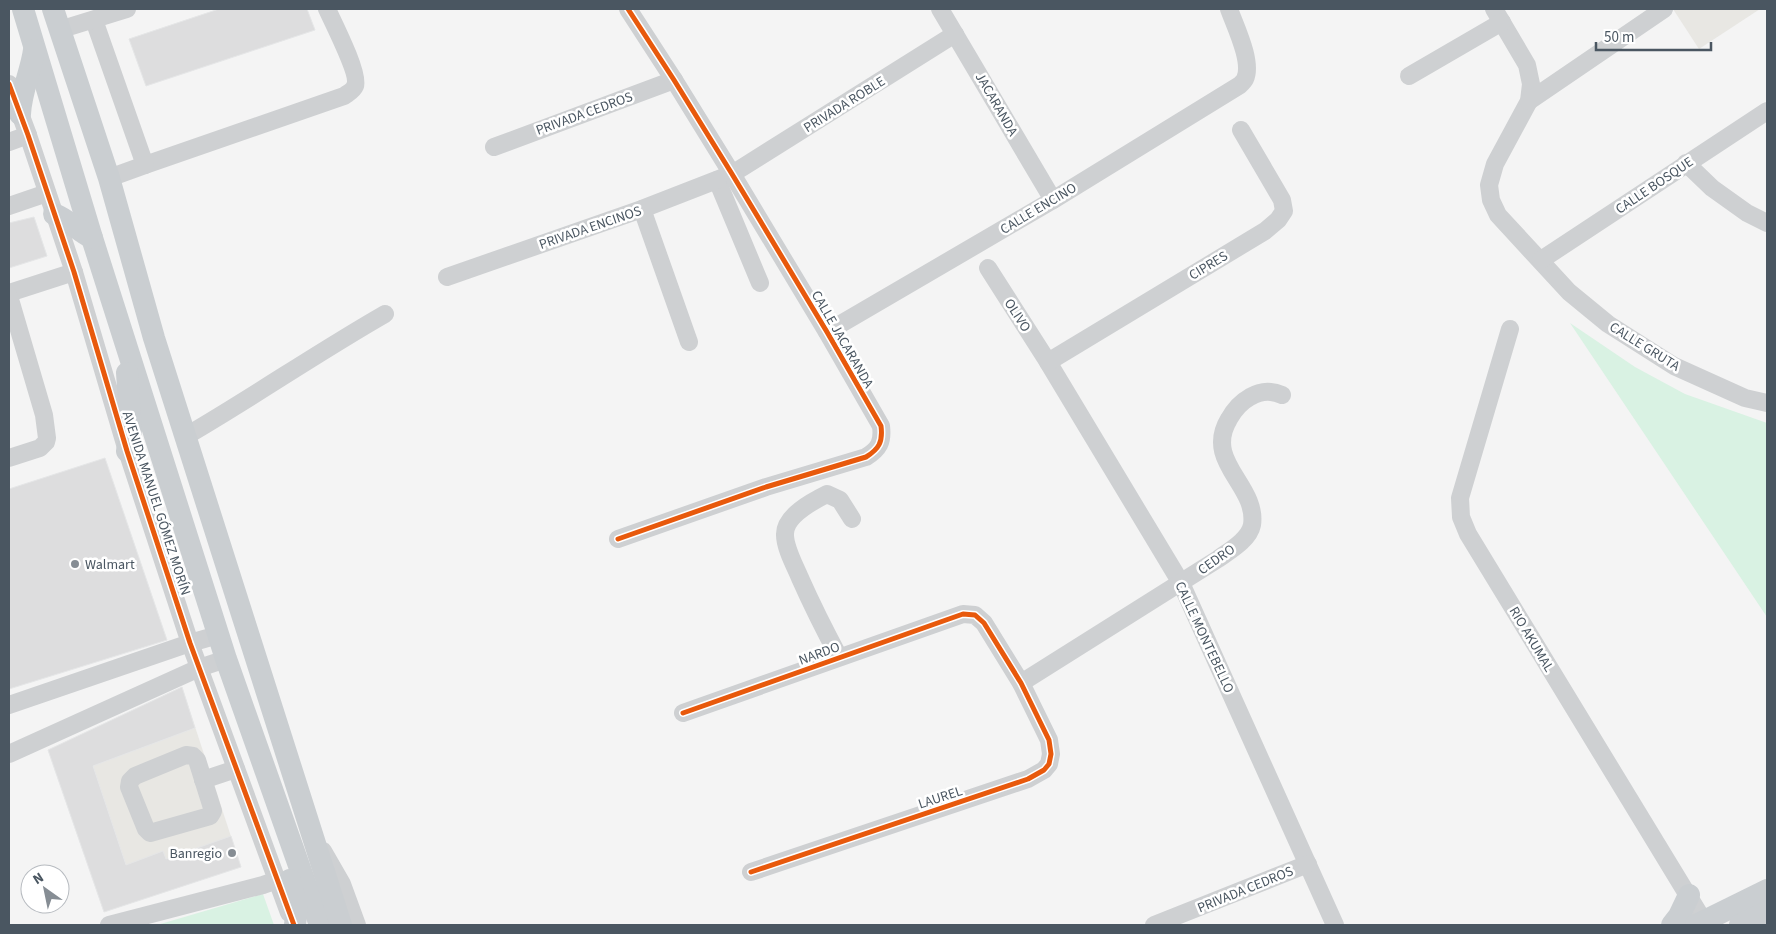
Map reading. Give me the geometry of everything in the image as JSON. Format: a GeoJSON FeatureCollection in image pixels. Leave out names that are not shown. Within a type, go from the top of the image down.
{"type":"FeatureCollection","features":[{"type":"Feature","properties":{"kind":"main road","name":"AVENIDA MANUEL GÓMEZ MORÍN"},"geometry":{"type":"LineString","coordinates":[[23,9],[92,238],[218,635],[320,925]]}},
{"type":"Feature","properties":{"kind":"main road"},"geometry":{"type":"LineString","coordinates":[[53,9],[109,178],[154,338],[341,925]]}},
{"type":"Feature","properties":{"kind":"main road"},"geometry":{"type":"LineString","coordinates":[[20,114],[22,96],[30,72],[34,46]]}},
{"type":"Feature","properties":{"kind":"main road"},"geometry":{"type":"LineString","coordinates":[[54,214],[92,238]]}},
{"type":"Feature","properties":{"kind":"main road"},"geometry":{"type":"LineString","coordinates":[[127,451],[131,430],[126,368],[130,355]]}},
{"type":"Feature","properties":{"kind":"main road"},"geometry":{"type":"LineString","coordinates":[[281,816],[281,843],[297,908],[294,925]]}},
{"type":"Feature","properties":{"kind":"main road"},"geometry":{"type":"LineString","coordinates":[[1702,924],[1767,890]]}},
{"type":"Feature","properties":{"kind":"main road"},"geometry":{"type":"LineString","coordinates":[[1672,925],[1679,916],[1689,895]]}},
{"type":"Feature","properties":{"kind":"main road"},"geometry":{"type":"LineString","coordinates":[[1740,925],[1767,912]]}},
{"type":"Feature","properties":{"kind":"street"},"geometry":{"type":"LineString","coordinates":[[59,30],[127,9]]}},
{"type":"Feature","properties":{"kind":"street"},"geometry":{"type":"LineString","coordinates":[[109,178],[351,92],[356,80],[345,48],[328,9]]}},
{"type":"Feature","properties":{"kind":"street","name":"JACARANDA"},"geometry":{"type":"LineString","coordinates":[[940,9],[1053,200]]}},
{"type":"Feature","properties":{"kind":"street","name":"CALLE ENCINO"},"geometry":{"type":"LineString","coordinates":[[827,332],[1053,200],[1234,90],[1245,79],[1247,66],[1243,48],[1229,9]]}},
{"type":"Feature","properties":{"kind":"street"},"geometry":{"type":"LineString","coordinates":[[1529,101],[1664,9]]}},
{"type":"Feature","properties":{"kind":"street","name":"CALLE JACARANDA"},"geometry":{"type":"LineString","coordinates":[[618,539],[766,487],[866,457],[880,445],[882,435],[881,426],[827,332],[724,177],[674,80],[634,11]]}},
{"type":"Feature","properties":{"kind":"street"},"geometry":{"type":"LineString","coordinates":[[1409,76],[1498,16],[1527,65],[1531,84],[1529,101]]}},
{"type":"Feature","properties":{"kind":"street"},"geometry":{"type":"LineString","coordinates":[[94,20],[145,165]]}},
{"type":"Feature","properties":{"kind":"street","name":"PRIVADA ROBLE"},"geometry":{"type":"LineString","coordinates":[[724,177],[956,34]]}},
{"type":"Feature","properties":{"kind":"street","name":"PRIVADA CEDROS"},"geometry":{"type":"LineString","coordinates":[[494,147],[674,80]]}},
{"type":"Feature","properties":{"kind":"street","name":"AVENIDA MANUEL GÓMEZ MORÍN"},"geometry":{"type":"LineString","coordinates":[[9,84],[74,272],[127,451],[198,668],[294,925]]}},
{"type":"Feature","properties":{"kind":"street","name":"CALLE GRUTA"},"geometry":{"type":"LineString","coordinates":[[1529,101],[1496,164],[1489,185],[1491,200],[1498,215],[1569,292],[1608,324],[1674,366],[1745,398],[1767,403]]}},
{"type":"Feature","properties":{"kind":"street","name":"CALLE BOSQUE"},"geometry":{"type":"LineString","coordinates":[[1541,260],[1767,111]]}},
{"type":"Feature","properties":{"kind":"street","name":"CIPRES"},"geometry":{"type":"LineString","coordinates":[[1048,362],[1265,231],[1278,220],[1284,211],[1282,200],[1241,130]]}},
{"type":"Feature","properties":{"kind":"street"},"geometry":{"type":"LineString","coordinates":[[9,142],[28,135]]}},
{"type":"Feature","properties":{"kind":"street"},"geometry":{"type":"LineString","coordinates":[[1686,163],[1712,188],[1748,213],[1767,223]]}},
{"type":"Feature","properties":{"kind":"street"},"geometry":{"type":"LineString","coordinates":[[724,177],[760,283]]}},
{"type":"Feature","properties":{"kind":"street","name":"PRIVADA ENCINOS"},"geometry":{"type":"LineString","coordinates":[[447,278],[642,209],[724,177]]}},
{"type":"Feature","properties":{"kind":"street"},"geometry":{"type":"LineString","coordinates":[[10,202],[47,193]]}},
{"type":"Feature","properties":{"kind":"street"},"geometry":{"type":"LineString","coordinates":[[642,209],[688,342]]}},
{"type":"Feature","properties":{"kind":"street","name":"OLIVO"},"geometry":{"type":"LineString","coordinates":[[988,268],[1048,362]]}},
{"type":"Feature","properties":{"kind":"street"},"geometry":{"type":"LineString","coordinates":[[9,458],[40,448],[48,438],[44,415],[9,294],[74,272]]}},
{"type":"Feature","properties":{"kind":"street"},"geometry":{"type":"LineString","coordinates":[[186,436],[385,314]]}},
{"type":"Feature","properties":{"kind":"street","name":"RIO AKUMAL"},"geometry":{"type":"LineString","coordinates":[[1510,329],[1460,498],[1461,517],[1473,543],[1689,895],[1702,924]]}},
{"type":"Feature","properties":{"kind":"street","name":"CALLE MONTEBELLO"},"geometry":{"type":"LineString","coordinates":[[1048,362],[1181,583],[1335,925]]}},
{"type":"Feature","properties":{"kind":"street","name":"CEDRO"},"geometry":{"type":"LineString","coordinates":[[1020,682],[1181,583],[1236,546],[1247,535],[1252,527],[1250,503],[1228,467],[1223,452],[1222,436],[1225,424],[1241,403],[1252,396],[1264,391],[1275,391],[1282,395]]}},
{"type":"Feature","properties":{"kind":"street","name":"NARDO"},"geometry":{"type":"LineString","coordinates":[[839,657],[819,620],[791,558],[784,534],[791,518],[808,503],[827,494],[840,500],[852,519]]}},
{"type":"Feature","properties":{"kind":"street","name":"NARDO"},"geometry":{"type":"LineString","coordinates":[[683,713],[962,614]]}},
{"type":"Feature","properties":{"kind":"street","name":"LAUREL"},"geometry":{"type":"LineString","coordinates":[[751,872],[1028,779],[1044,770],[1049,764],[1051,754],[1048,740],[1020,682],[984,623],[975,615],[962,614]]}},
{"type":"Feature","properties":{"kind":"street"},"geometry":{"type":"LineString","coordinates":[[9,705],[218,635]]}},
{"type":"Feature","properties":{"kind":"street"},"geometry":{"type":"LineString","coordinates":[[9,754],[198,668],[226,659]]}},
{"type":"Feature","properties":{"kind":"street"},"geometry":{"type":"LineString","coordinates":[[190,755],[197,760],[203,780],[213,811],[212,815],[153,833],[147,832],[129,787],[132,778],[190,755]]}},
{"type":"Feature","properties":{"kind":"street"},"geometry":{"type":"LineString","coordinates":[[203,780],[236,769]]}},
{"type":"Feature","properties":{"kind":"street"},"geometry":{"type":"LineString","coordinates":[[314,839],[342,884],[357,925]]}},
{"type":"Feature","properties":{"kind":"street","name":"PRIVADA CEDROS"},"geometry":{"type":"LineString","coordinates":[[1154,925],[1308,864]]}},
{"type":"Feature","properties":{"kind":"street"},"geometry":{"type":"LineString","coordinates":[[110,925],[277,880]]}},
{"type":"Feature","properties":{"kind":"shaded area"},"geometry":{"type":"Polygon","coordinates":[[[1673,9],[1760,9],[1699,49],[1673,9]]]}},
{"type":"Feature","properties":{"kind":"shaded area"},"geometry":{"type":"Polygon","coordinates":[[[182,687],[241,867],[104,912],[48,750],[182,687]]]}},
{"type":"Feature","properties":{"kind":"green space"},"geometry":{"type":"Polygon","coordinates":[[[1570,323],[1635,367],[1685,394],[1767,423],[1767,617],[1570,323]]]}},
{"type":"Feature","properties":{"kind":"green space"},"geometry":{"type":"Polygon","coordinates":[[[263,894],[274,925],[157,925],[263,894]]]}},
{"type":"Feature","properties":{"kind":"building"},"geometry":{"type":"Polygon","coordinates":[[[219,9],[307,9],[315,30],[146,86],[129,39],[219,9]]]}},
{"type":"Feature","properties":{"kind":"building"},"geometry":{"type":"Polygon","coordinates":[[[34,217],[47,256],[9,268],[9,223],[34,217]]]}},
{"type":"Feature","properties":{"kind":"building","name":"Walmart"},"geometry":{"type":"Polygon","coordinates":[[[105,458],[167,640],[9,689],[9,489],[105,458]]]}},
{"type":"Feature","properties":{"kind":"building"},"geometry":{"type":"Polygon","coordinates":[[[182,687],[195,728],[93,766],[126,865],[163,851],[166,859],[231,836],[241,867],[104,912],[48,750],[182,687]]]}},
{"type":"Feature","properties":{"kind":"cycle path"},"geometry":{"type":"LineString","coordinates":[[618,539],[766,487],[866,457],[874,451],[881,441],[881,426],[827,332],[732,174],[628,9]]}},
{"type":"Feature","properties":{"kind":"cycle path"},"geometry":{"type":"LineString","coordinates":[[9,84],[74,272],[127,451],[190,643],[294,925]]}},
{"type":"Feature","properties":{"kind":"cycle path"},"geometry":{"type":"LineString","coordinates":[[683,713],[963,614],[975,615],[984,623],[1021,683],[1049,740],[1051,754],[1049,764],[1044,770],[1028,779],[751,872]]}},
{"type":"Feature","properties":{"kind":"place","name":"Walmart"},"geometry":{"type":"Point","coordinates":[75,564]}},
{"type":"Feature","properties":{"kind":"place","name":"Banregio"},"geometry":{"type":"Point","coordinates":[232,853]}}]}
